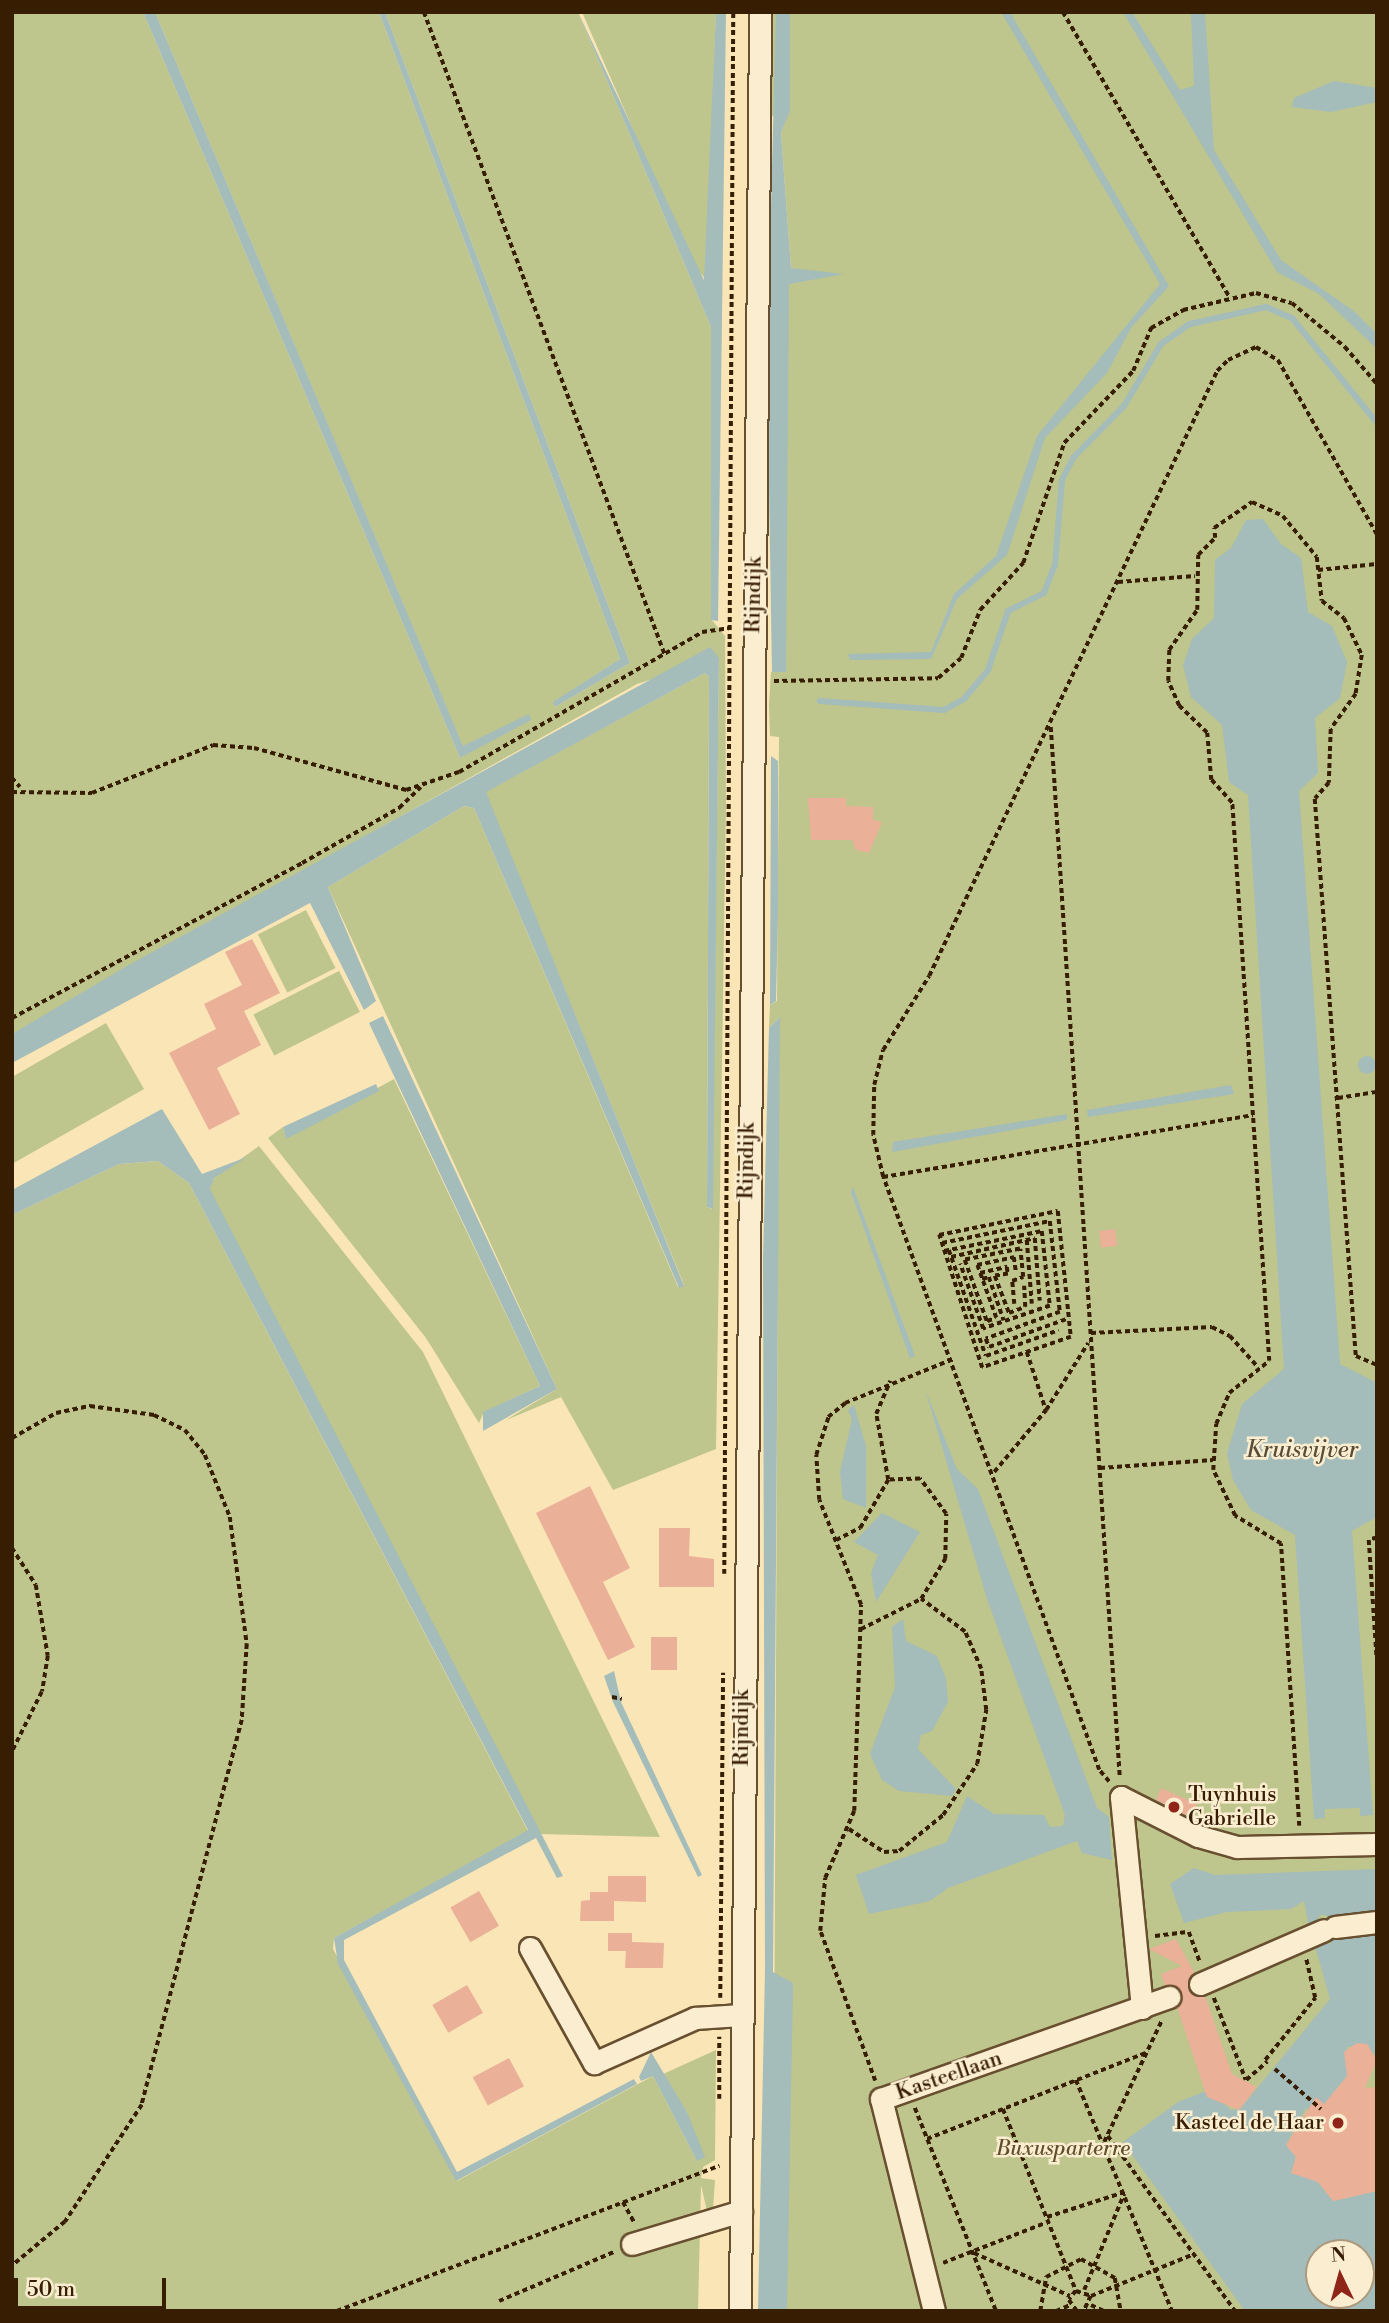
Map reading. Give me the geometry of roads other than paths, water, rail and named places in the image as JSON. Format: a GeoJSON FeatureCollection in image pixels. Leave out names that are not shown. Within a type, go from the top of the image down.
{"type":"FeatureCollection","features":[{"type":"Feature","properties":{"kind":"street","name":"Rijndijk"},"geometry":{"type":"LineString","coordinates":[[740,2311],[760,12]]}},
{"type":"Feature","properties":{"kind":"street"},"geometry":{"type":"LineString","coordinates":[[1142,2008],[1132,1939],[1121,1797],[1195,1835],[1263,1848],[1377,1844]]}},
{"type":"Feature","properties":{"kind":"street"},"geometry":{"type":"LineString","coordinates":[[1204,1983],[1318,1932],[1377,1922]]}},
{"type":"Feature","properties":{"kind":"street"},"geometry":{"type":"LineString","coordinates":[[530,1948],[593,2063],[695,2018],[741,2015]]}},
{"type":"Feature","properties":{"kind":"street","name":"Kasteellaan"},"geometry":{"type":"LineString","coordinates":[[934,2311],[881,2099],[1169,1997]]}},
{"type":"Feature","properties":{"kind":"street"},"geometry":{"type":"LineString","coordinates":[[632,2244],[741,2211]]}},
{"type":"Feature","properties":{"kind":"water"},"geometry":{"type":"Polygon","coordinates":[[[143,12],[155,12],[463,746],[529,714],[531,720],[460,758],[143,12]]]}},
{"type":"Feature","properties":{"kind":"water"},"geometry":{"type":"Polygon","coordinates":[[[379,12],[385,12],[630,663],[555,707],[553,702],[620,659],[379,12]]]}},
{"type":"Feature","properties":{"kind":"water"},"geometry":{"type":"Polygon","coordinates":[[[578,12],[704,280],[716,12],[726,12],[718,621],[711,620],[711,327],[578,12]]]}},
{"type":"Feature","properties":{"kind":"water"},"geometry":{"type":"Polygon","coordinates":[[[776,12],[790,12],[790,111],[781,132],[791,268],[844,274],[789,284],[786,672],[772,672],[767,364],[776,12]]]}},
{"type":"Feature","properties":{"kind":"water"},"geometry":{"type":"Polygon","coordinates":[[[1001,12],[1010,12],[1169,286],[1131,328],[1107,373],[1045,438],[1007,555],[957,599],[931,659],[850,660],[848,654],[931,652],[954,594],[996,556],[1037,436],[1160,284],[1001,12]]]}},
{"type":"Feature","properties":{"kind":"water"},"geometry":{"type":"Polygon","coordinates":[[[1123,12],[1132,12],[1180,90],[1194,86],[1191,12],[1205,12],[1214,150],[1281,260],[1355,312],[1377,334],[1377,349],[1319,294],[1277,272],[1123,12]]]}},
{"type":"Feature","properties":{"kind":"water"},"geometry":{"type":"Polygon","coordinates":[[[1334,81],[1377,88],[1377,102],[1331,112],[1292,107],[1294,98],[1334,81]]]}},
{"type":"Feature","properties":{"kind":"water","name":"Kruisvijver"},"geometry":{"type":"Polygon","coordinates":[[[1263,519],[1281,544],[1301,558],[1308,612],[1332,626],[1347,662],[1340,698],[1315,718],[1318,773],[1299,791],[1340,1364],[1377,1383],[1377,1517],[1352,1531],[1373,1815],[1360,1816],[1360,1808],[1325,1809],[1325,1818],[1314,1819],[1295,1535],[1251,1510],[1233,1480],[1227,1453],[1242,1404],[1284,1369],[1248,795],[1229,782],[1222,725],[1191,697],[1183,665],[1192,639],[1214,618],[1215,560],[1231,548],[1246,520],[1263,519]]]}},
{"type":"Feature","properties":{"kind":"water"},"geometry":{"type":"Polygon","coordinates":[[[710,647],[719,658],[713,1209],[707,1207],[709,677],[705,673],[486,792],[684,1286],[679,1288],[474,808],[464,806],[328,887],[376,1001],[364,1010],[310,903],[12,1063],[12,1034],[127,966],[710,647]]]}},
{"type":"Feature","properties":{"kind":"water"},"geometry":{"type":"Polygon","coordinates":[[[771,756],[778,761],[778,917],[776,1001],[770,1005],[771,756]]]}},
{"type":"Feature","properties":{"kind":"water"},"geometry":{"type":"Polygon","coordinates":[[[383,1016],[557,1389],[483,1431],[483,1412],[540,1386],[369,1023],[383,1016]]]}},
{"type":"Feature","properties":{"kind":"water"},"geometry":{"type":"Polygon","coordinates":[[[780,1017],[773,1972],[793,1983],[787,2311],[758,2311],[765,1970],[763,1258],[769,1028],[780,1017]]]}},
{"type":"Feature","properties":{"kind":"water"},"geometry":{"type":"Polygon","coordinates":[[[1367,1056],[1373,1059],[1376,1065],[1373,1071],[1367,1074],[1361,1071],[1358,1065],[1361,1059],[1367,1056]]]}},
{"type":"Feature","properties":{"kind":"water"},"geometry":{"type":"Polygon","coordinates":[[[376,1084],[379,1091],[286,1139],[283,1127],[376,1084]]]}},
{"type":"Feature","properties":{"kind":"water"},"geometry":{"type":"Polygon","coordinates":[[[1231,1085],[1234,1094],[1088,1117],[1087,1110],[1231,1085]]]}},
{"type":"Feature","properties":{"kind":"water"},"geometry":{"type":"Polygon","coordinates":[[[162,1109],[202,1174],[247,1157],[214,1178],[210,1189],[563,1876],[557,1878],[536,1838],[344,1940],[344,1960],[457,2172],[634,2079],[637,2084],[456,2181],[338,1964],[334,1938],[528,1830],[189,1183],[158,1161],[119,1164],[12,1215],[12,1190],[162,1109]]]}},
{"type":"Feature","properties":{"kind":"water"},"geometry":{"type":"Polygon","coordinates":[[[1067,1114],[1067,1120],[892,1152],[893,1142],[1067,1114]]]}},
{"type":"Feature","properties":{"kind":"water"},"geometry":{"type":"Polygon","coordinates":[[[853,1187],[915,1356],[910,1358],[851,1192],[853,1187]]]}},
{"type":"Feature","properties":{"kind":"water"},"geometry":{"type":"Polygon","coordinates":[[[925,1389],[957,1469],[978,1489],[1097,1808],[1109,1817],[1112,1860],[1082,1853],[1077,1841],[948,1888],[930,1901],[869,1914],[856,1875],[947,1842],[967,1796],[994,1814],[1044,1815],[1050,1827],[1063,1826],[1065,1815],[987,1599],[925,1389]]]}},
{"type":"Feature","properties":{"kind":"water"},"geometry":{"type":"Polygon","coordinates":[[[854,1405],[866,1446],[866,1508],[843,1499],[840,1472],[852,1419],[848,1410],[854,1405]]]}},
{"type":"Feature","properties":{"kind":"water"},"geometry":{"type":"Polygon","coordinates":[[[882,1513],[920,1532],[876,1602],[871,1573],[878,1555],[854,1542],[882,1513]]]}},
{"type":"Feature","properties":{"kind":"water"},"geometry":{"type":"Polygon","coordinates":[[[903,1619],[906,1641],[937,1656],[946,1678],[948,1702],[932,1731],[921,1735],[918,1749],[956,1789],[952,1796],[899,1791],[882,1780],[870,1754],[895,1687],[892,1627],[903,1619]]]}},
{"type":"Feature","properties":{"kind":"water"},"geometry":{"type":"Polygon","coordinates":[[[614,1671],[621,1702],[702,1875],[698,1877],[613,1702],[604,1676],[614,1671]]]}},
{"type":"Feature","properties":{"kind":"water"},"geometry":{"type":"Polygon","coordinates":[[[1194,1868],[1215,1875],[1377,1869],[1377,2060],[1367,2044],[1347,2047],[1347,2076],[1316,2116],[1306,2108],[1286,2145],[1296,2157],[1291,2173],[1316,2180],[1333,2201],[1377,2191],[1377,2311],[1245,2311],[1123,2142],[1178,2102],[1209,2090],[1231,2110],[1240,2109],[1330,1999],[1313,1939],[1331,1944],[1333,1919],[1322,1914],[1309,1927],[1304,1901],[1291,1909],[1227,1912],[1184,1923],[1170,1884],[1194,1868]]]}},
{"type":"Feature","properties":{"kind":"water"},"geometry":{"type":"Polygon","coordinates":[[[651,2052],[687,2112],[705,2157],[697,2161],[653,2076],[641,2081],[639,2077],[651,2052]]]}},
{"type":"Feature","properties":{"kind":"waterway"},"geometry":{"type":"LineString","coordinates":[[820,701],[944,710],[964,699],[988,670],[1008,611],[1044,593],[1055,565],[1062,480],[1073,458],[1124,406],[1161,344],[1190,324],[1266,307],[1292,318],[1377,423]]}},
{"type":"Feature","properties":{"kind":"place","name":"Tuynhuis Gabrielle"},"geometry":{"type":"Point","coordinates":[1174,1807]}},
{"type":"Feature","properties":{"kind":"place","name":"Kasteel de Haar"},"geometry":{"type":"Point","coordinates":[1338,2123]}},
{"type":"Feature","properties":{"kind":"park label","name":"Buxusparterre"},"geometry":{"type":"Point","coordinates":[1063,2149]}}]}
